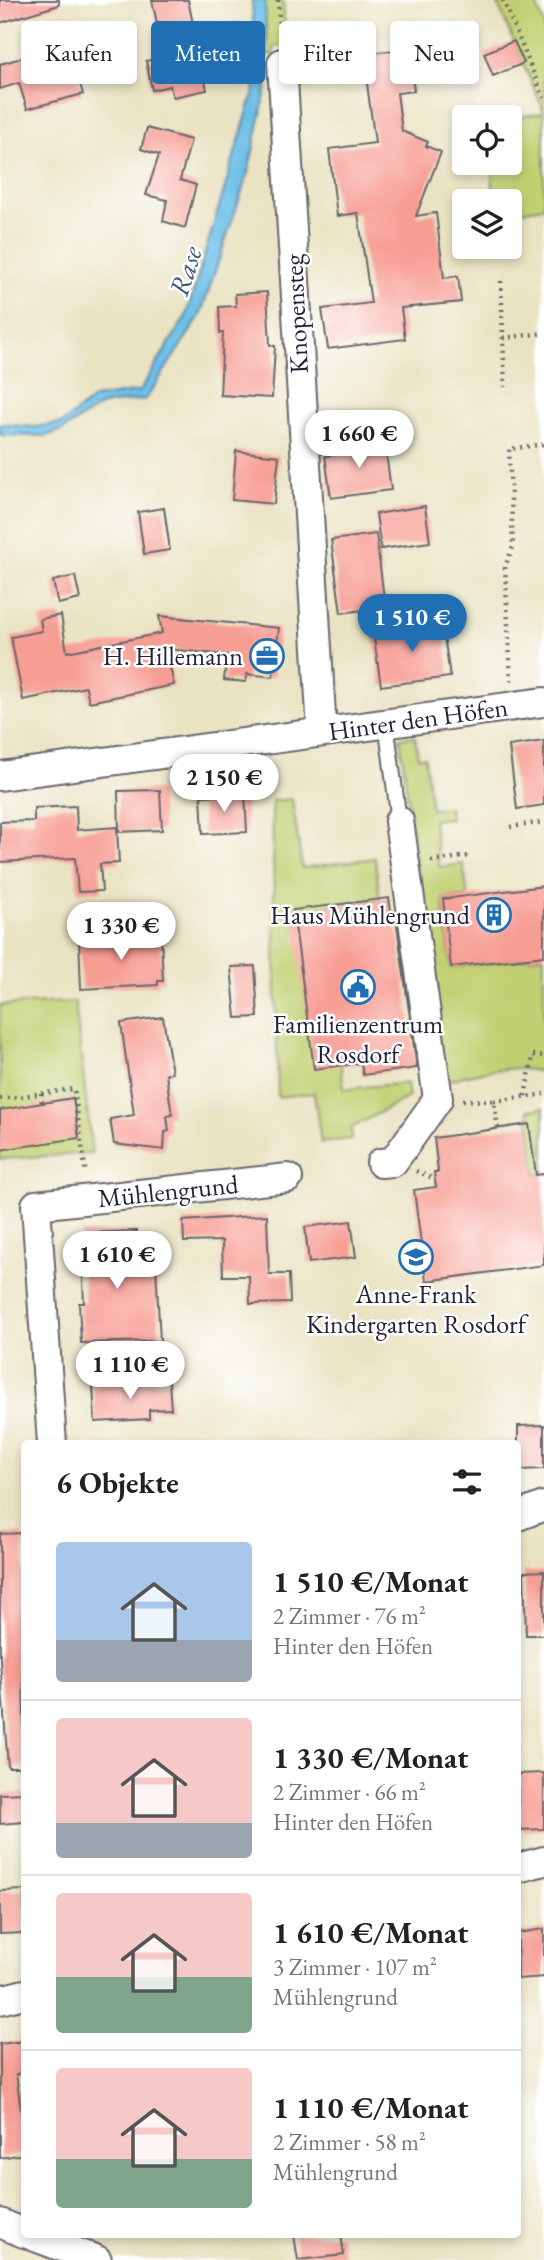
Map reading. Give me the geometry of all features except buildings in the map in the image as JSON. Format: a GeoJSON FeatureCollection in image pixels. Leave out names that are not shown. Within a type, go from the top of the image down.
{"type":"FeatureCollection","features":[{"type":"Feature","properties":{"kind":"street","name":"Knopensteg"},"geometry":{"type":"LineString","coordinates":[[283,84],[322,732]]}},
{"type":"Feature","properties":{"kind":"street","name":"Hinter den Höfen"},"geometry":{"type":"LineString","coordinates":[[0,776],[544,702]]}},
{"type":"Feature","properties":{"kind":"street"},"geometry":{"type":"LineString","coordinates":[[382,1163],[393,1162],[438,1099],[399,821]]}},
{"type":"Feature","properties":{"kind":"street","name":"Mühlengrund"},"geometry":{"type":"LineString","coordinates":[[52,1440],[36,1205],[288,1178]]}},
{"type":"Feature","properties":{"kind":"street"},"geometry":{"type":"LineString","coordinates":[[521,1515],[544,1506]]}},
{"type":"Feature","properties":{"kind":"street"},"geometry":{"type":"LineString","coordinates":[[521,1867],[544,1861]]}},
{"type":"Feature","properties":{"kind":"street"},"geometry":{"type":"LineString","coordinates":[[0,2000],[21,1995]]}},
{"type":"Feature","properties":{"kind":"street"},"geometry":{"type":"LineString","coordinates":[[0,2223],[21,2232]]}},
{"type":"Feature","properties":{"kind":"street"},"geometry":{"type":"LineString","coordinates":[[38,2238],[97,2260]]}},
{"type":"Feature","properties":{"kind":"lane"},"geometry":{"type":"LineString","coordinates":[[386,723],[399,821]]}},
{"type":"Feature","properties":{"kind":"path"},"geometry":{"type":"LineString","coordinates":[[278,0],[279,21]]}},
{"type":"Feature","properties":{"kind":"path"},"geometry":{"type":"LineString","coordinates":[[503,0],[544,98]]}},
{"type":"Feature","properties":{"kind":"path"},"geometry":{"type":"LineString","coordinates":[[501,281],[505,387]]}},
{"type":"Feature","properties":{"kind":"path"},"geometry":{"type":"LineString","coordinates":[[503,338],[544,332]]}},
{"type":"Feature","properties":{"kind":"path"},"geometry":{"type":"LineString","coordinates":[[512,706],[505,568],[513,547],[509,449],[544,444]]}},
{"type":"Feature","properties":{"kind":"path"},"geometry":{"type":"LineString","coordinates":[[510,827],[544,822]]}},
{"type":"Feature","properties":{"kind":"path"},"geometry":{"type":"LineString","coordinates":[[406,864],[469,856]]}},
{"type":"Feature","properties":{"kind":"path"},"geometry":{"type":"LineString","coordinates":[[525,1096],[533,1055],[544,1056]]}},
{"type":"Feature","properties":{"kind":"path"},"geometry":{"type":"LineString","coordinates":[[0,1099],[74,1089],[90,1199]]}},
{"type":"Feature","properties":{"kind":"path"},"geometry":{"type":"LineString","coordinates":[[41,1093],[42,1103]]}},
{"type":"Feature","properties":{"kind":"path"},"geometry":{"type":"LineString","coordinates":[[438,1099],[494,1101],[544,1094]]}},
{"type":"Feature","properties":{"kind":"path"},"geometry":{"type":"LineString","coordinates":[[494,1101],[498,1129]]}},
{"type":"Feature","properties":{"kind":"green space"},"geometry":{"type":"Polygon","coordinates":[[[265,0],[283,0],[284,21],[279,21],[279,46],[274,47],[274,55],[267,55],[265,0]]]}},
{"type":"Feature","properties":{"kind":"green space"},"geometry":{"type":"Polygon","coordinates":[[[496,0],[534,0],[544,24],[544,112],[496,0]]]}},
{"type":"Feature","properties":{"kind":"green space"},"geometry":{"type":"Polygon","coordinates":[[[544,113],[544,207],[522,211],[522,189],[493,189],[492,175],[522,175],[522,116],[544,113]]]}},
{"type":"Feature","properties":{"kind":"green space"},"geometry":{"type":"Polygon","coordinates":[[[415,736],[418,757],[425,757],[431,809],[449,807],[450,818],[433,820],[439,867],[463,864],[468,896],[443,899],[451,967],[544,956],[544,1073],[507,1069],[481,1072],[444,1082],[400,738],[415,736]]]}},
{"type":"Feature","properties":{"kind":"green space"},"geometry":{"type":"Polygon","coordinates":[[[292,799],[302,868],[375,858],[380,899],[294,910],[341,1065],[344,1089],[407,1083],[409,1097],[351,1128],[352,1139],[321,1143],[314,1093],[278,1097],[272,801],[292,799]]]}},
{"type":"Feature","properties":{"kind":"green space"},"geometry":{"type":"Polygon","coordinates":[[[75,1002],[92,1153],[0,1159],[0,1005],[75,1002]]]}},
{"type":"Feature","properties":{"kind":"green space"},"geometry":{"type":"Polygon","coordinates":[[[544,1108],[544,1174],[536,1175],[528,1110],[544,1108]]]}},
{"type":"Feature","properties":{"kind":"water"},"geometry":{"type":"Polygon","coordinates":[[[252,0],[265,0],[267,86],[248,173],[200,316],[146,399],[102,405],[63,430],[45,436],[0,435],[0,424],[34,427],[63,423],[94,398],[140,391],[186,316],[256,84],[265,84],[265,21],[253,21],[252,0]]]}},
{"type":"Feature","properties":{"kind":"place","name":"H. Hillemann"},"geometry":{"type":"Point","coordinates":[267,656]}},
{"type":"Feature","properties":{"kind":"place","name":"Haus Mühlengrund"},"geometry":{"type":"Point","coordinates":[494,915]}},
{"type":"Feature","properties":{"kind":"place","name":"Familienzentrum Rosdorf"},"geometry":{"type":"Point","coordinates":[358,987]}},
{"type":"Feature","properties":{"kind":"place","name":"Anne-Frank Kindergarten Rosdorf"},"geometry":{"type":"Point","coordinates":[416,1257]}},
{"type":"Feature","properties":{"kind":"water label","name":"Rase"},"geometry":{"type":"Point","coordinates":[185,271]}}]}
